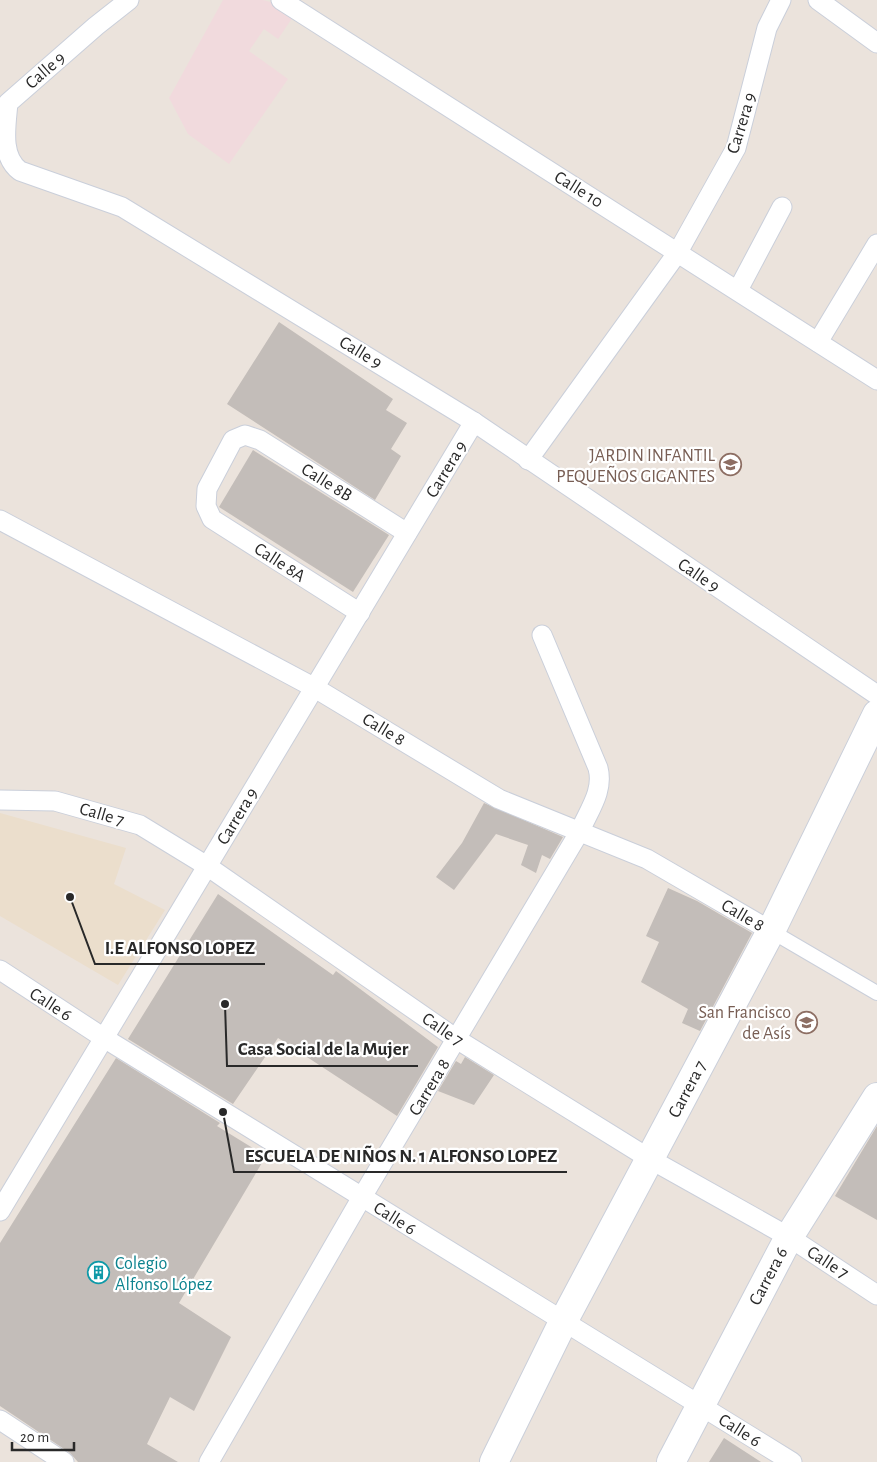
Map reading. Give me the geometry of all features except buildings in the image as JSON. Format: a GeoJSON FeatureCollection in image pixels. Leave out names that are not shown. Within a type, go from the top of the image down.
{"type":"FeatureCollection","features":[{"type":"Feature","properties":{"kind":"main road","name":"Carrera 7"},"geometry":{"type":"LineString","coordinates":[[494,1462],[563,1322],[771,931],[877,714]]}},
{"type":"Feature","properties":{"kind":"main road","name":"Carrera 6"},"geometry":{"type":"LineString","coordinates":[[671,1462],[789,1237],[877,1097]]}},
{"type":"Feature","properties":{"kind":"street","name":"Calle 9"},"geometry":{"type":"LineString","coordinates":[[129,0],[96,26],[8,103],[6,151],[12,164],[20,171],[122,207],[474,422],[877,695]]}},
{"type":"Feature","properties":{"kind":"street","name":"Calle 10"},"geometry":{"type":"LineString","coordinates":[[280,0],[877,380]]}},
{"type":"Feature","properties":{"kind":"street","name":"Carrera 9"},"geometry":{"type":"LineString","coordinates":[[528,460],[678,252],[736,148],[767,28],[781,0]]}},
{"type":"Feature","properties":{"kind":"street"},"geometry":{"type":"LineString","coordinates":[[818,0],[877,42]]}},
{"type":"Feature","properties":{"kind":"street"},"geometry":{"type":"LineString","coordinates":[[738,290],[782,207]]}},
{"type":"Feature","properties":{"kind":"street"},"geometry":{"type":"LineString","coordinates":[[818,342],[877,244]]}},
{"type":"Feature","properties":{"kind":"street","name":"Carrera 9"},"geometry":{"type":"LineString","coordinates":[[0,1211],[474,422]]}},
{"type":"Feature","properties":{"kind":"street","name":"Calle 8B"},"geometry":{"type":"LineString","coordinates":[[245,435],[260,440],[407,533]]}},
{"type":"Feature","properties":{"kind":"street","name":"Calle 8A"},"geometry":{"type":"LineString","coordinates":[[245,435],[233,440],[207,489],[206,506],[212,519],[360,613]]}},
{"type":"Feature","properties":{"kind":"street","name":"Calle 8"},"geometry":{"type":"LineString","coordinates":[[0,520],[315,688],[499,798],[583,823],[771,931]]}},
{"type":"Feature","properties":{"kind":"street","name":"Carrera 8"},"geometry":{"type":"LineString","coordinates":[[209,1462],[362,1197],[458,1040],[583,823],[599,790],[601,781],[598,768],[542,635]]}},
{"type":"Feature","properties":{"kind":"street","name":"Calle 7"},"geometry":{"type":"LineString","coordinates":[[0,800],[56,801],[140,825],[207,866],[458,1040],[650,1160],[789,1237],[877,1295]]}},
{"type":"Feature","properties":{"kind":"street"},"geometry":{"type":"LineString","coordinates":[[771,931],[877,993]]}},
{"type":"Feature","properties":{"kind":"street","name":"Calle 6"},"geometry":{"type":"LineString","coordinates":[[0,970],[104,1038],[792,1462]]}},
{"type":"Feature","properties":{"kind":"street"},"geometry":{"type":"LineString","coordinates":[[0,1420],[64,1462]]}},
{"type":"Feature","properties":{"kind":"shaded area"},"geometry":{"type":"Polygon","coordinates":[[[223,0],[263,0],[274,3],[293,17],[278,39],[264,29],[249,51],[288,79],[229,164],[188,134],[169,98],[223,0]]]}},
{"type":"Feature","properties":{"kind":"shaded area"},"geometry":{"type":"Polygon","coordinates":[[[0,813],[126,848],[114,884],[165,910],[118,985],[0,916],[0,813]]]}},
{"type":"Feature","properties":{"kind":"place","name":"JARDIN INFANTIL PEQUEÑOS GIGANTES"},"geometry":{"type":"Point","coordinates":[731,465]}},
{"type":"Feature","properties":{"kind":"place","name":"I.E ALFONSO LOPEZ"},"geometry":{"type":"Point","coordinates":[70,897]}},
{"type":"Feature","properties":{"kind":"place","name":"Casa Social de la Mujer"},"geometry":{"type":"Point","coordinates":[225,1004]}},
{"type":"Feature","properties":{"kind":"place","name":"San Francisco de Asís"},"geometry":{"type":"Point","coordinates":[807,1022]}},
{"type":"Feature","properties":{"kind":"place","name":"ESCUELA DE NIÑOS N. 1 ALFONSO LOPEZ"},"geometry":{"type":"Point","coordinates":[223,1112]}},
{"type":"Feature","properties":{"kind":"place","name":"Colegio Alfonso López"},"geometry":{"type":"Point","coordinates":[99,1273]}}]}
